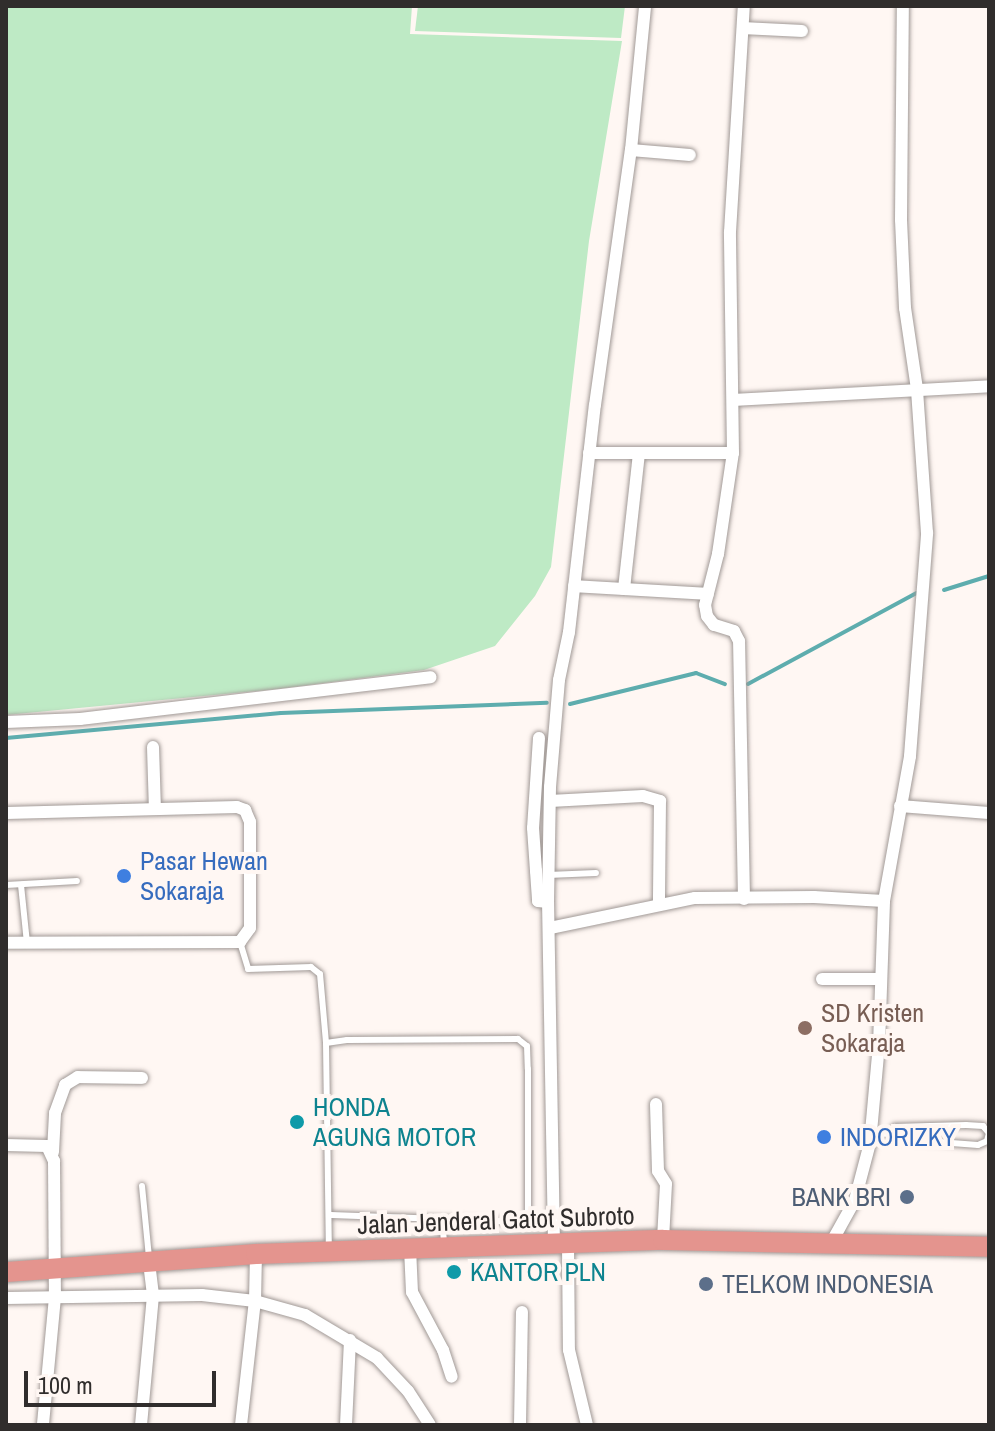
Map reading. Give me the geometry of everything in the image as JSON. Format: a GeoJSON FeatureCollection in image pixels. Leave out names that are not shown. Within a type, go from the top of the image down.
{"type":"FeatureCollection","features":[{"type":"Feature","properties":{"kind":"highway","name":"Jalan Jenderal Gatot Subroto"},"geometry":{"type":"LineString","coordinates":[[6,1272],[256,1254],[663,1240],[989,1247]]}},
{"type":"Feature","properties":{"kind":"street"},"geometry":{"type":"LineString","coordinates":[[587,1425],[569,1350],[561,1244],[548,902],[550,801],[559,680],[631,150],[645,6]]}},
{"type":"Feature","properties":{"kind":"street"},"geometry":{"type":"LineString","coordinates":[[744,6],[730,232],[733,453],[728,498],[708,594],[707,616],[714,625],[734,631],[739,641],[744,899]]}},
{"type":"Feature","properties":{"kind":"street"},"geometry":{"type":"LineString","coordinates":[[830,1245],[855,1200],[872,1133],[884,901],[910,756],[926,576],[927,533],[917,389],[905,308],[901,220],[903,6]]}},
{"type":"Feature","properties":{"kind":"street"},"geometry":{"type":"LineString","coordinates":[[743,28],[802,31]]}},
{"type":"Feature","properties":{"kind":"street"},"geometry":{"type":"LineString","coordinates":[[631,150],[690,155]]}},
{"type":"Feature","properties":{"kind":"street"},"geometry":{"type":"LineString","coordinates":[[734,400],[796,399],[989,386]]}},
{"type":"Feature","properties":{"kind":"street"},"geometry":{"type":"LineString","coordinates":[[589,453],[733,453]]}},
{"type":"Feature","properties":{"kind":"street"},"geometry":{"type":"LineString","coordinates":[[624,589],[639,454]]}},
{"type":"Feature","properties":{"kind":"street"},"geometry":{"type":"LineString","coordinates":[[574,586],[708,594]]}},
{"type":"Feature","properties":{"kind":"street"},"geometry":{"type":"LineString","coordinates":[[6,722],[80,719],[430,677]]}},
{"type":"Feature","properties":{"kind":"street"},"geometry":{"type":"LineString","coordinates":[[539,738],[533,828],[538,901],[548,902]]}},
{"type":"Feature","properties":{"kind":"street"},"geometry":{"type":"LineString","coordinates":[[153,747],[155,809]]}},
{"type":"Feature","properties":{"kind":"street"},"geometry":{"type":"LineString","coordinates":[[550,801],[643,796],[660,801],[659,904]]}},
{"type":"Feature","properties":{"kind":"street"},"geometry":{"type":"LineString","coordinates":[[900,806],[989,813]]}},
{"type":"Feature","properties":{"kind":"street"},"geometry":{"type":"LineString","coordinates":[[6,813],[237,807],[245,810],[250,822],[250,928],[240,942],[6,943]]}},
{"type":"Feature","properties":{"kind":"street"},"geometry":{"type":"LineString","coordinates":[[550,928],[695,898],[814,897],[884,901]]}},
{"type":"Feature","properties":{"kind":"street"},"geometry":{"type":"LineString","coordinates":[[822,979],[880,979]]}},
{"type":"Feature","properties":{"kind":"street"},"geometry":{"type":"LineString","coordinates":[[43,1425],[55,1297],[55,1113],[65,1085],[78,1077],[142,1078]]}},
{"type":"Feature","properties":{"kind":"street"},"geometry":{"type":"LineString","coordinates":[[656,1104],[658,1171],[666,1184],[663,1240]]}},
{"type":"Feature","properties":{"kind":"street"},"geometry":{"type":"LineString","coordinates":[[6,1145],[47,1146],[53,1152]]}},
{"type":"Feature","properties":{"kind":"street"},"geometry":{"type":"LineString","coordinates":[[410,1248],[412,1292],[443,1350],[452,1377]]}},
{"type":"Feature","properties":{"kind":"street"},"geometry":{"type":"LineString","coordinates":[[241,1425],[255,1301],[256,1254]]}},
{"type":"Feature","properties":{"kind":"street"},"geometry":{"type":"LineString","coordinates":[[141,1425],[153,1295],[149,1261]]}},
{"type":"Feature","properties":{"kind":"street"},"geometry":{"type":"LineString","coordinates":[[6,1298],[202,1295],[255,1301],[305,1315],[377,1358],[408,1391],[430,1425]]}},
{"type":"Feature","properties":{"kind":"street"},"geometry":{"type":"LineString","coordinates":[[520,1425],[522,1312]]}},
{"type":"Feature","properties":{"kind":"street"},"geometry":{"type":"LineString","coordinates":[[346,1425],[350,1340]]}},
{"type":"Feature","properties":{"kind":"lane"},"geometry":{"type":"LineString","coordinates":[[548,875],[596,873]]}},
{"type":"Feature","properties":{"kind":"lane"},"geometry":{"type":"LineString","coordinates":[[6,885],[77,881]]}},
{"type":"Feature","properties":{"kind":"lane"},"geometry":{"type":"LineString","coordinates":[[21,885],[27,943]]}},
{"type":"Feature","properties":{"kind":"lane"},"geometry":{"type":"LineString","coordinates":[[240,942],[248,969],[311,967],[320,974],[326,1043],[331,1215],[329,1251]]}},
{"type":"Feature","properties":{"kind":"lane"},"geometry":{"type":"LineString","coordinates":[[326,1043],[347,1040],[518,1039],[527,1046],[528,1220],[521,1223],[331,1215]]}},
{"type":"Feature","properties":{"kind":"lane"},"geometry":{"type":"LineString","coordinates":[[872,1133],[890,1134],[899,1139],[978,1145],[987,1141],[989,1133],[983,1126],[966,1125],[895,1127],[890,1134]]}},
{"type":"Feature","properties":{"kind":"lane"},"geometry":{"type":"LineString","coordinates":[[142,1186],[149,1261]]}},
{"type":"Feature","properties":{"kind":"lane"},"geometry":{"type":"LineString","coordinates":[[442,1219],[444,1247]]}},
{"type":"Feature","properties":{"kind":"green space"},"geometry":{"type":"Polygon","coordinates":[[[6,6],[412,6],[410,34],[622,41],[589,241],[551,567],[535,596],[495,646],[424,670],[278,689],[6,715],[6,6]]]}},
{"type":"Feature","properties":{"kind":"green space"},"geometry":{"type":"Polygon","coordinates":[[[418,6],[625,6],[621,38],[415,31],[418,6]]]}},
{"type":"Feature","properties":{"kind":"waterway"},"geometry":{"type":"LineString","coordinates":[[944,590],[989,576]]}},
{"type":"Feature","properties":{"kind":"waterway"},"geometry":{"type":"LineString","coordinates":[[748,684],[916,593]]}},
{"type":"Feature","properties":{"kind":"waterway"},"geometry":{"type":"LineString","coordinates":[[570,704],[696,673],[725,684]]}},
{"type":"Feature","properties":{"kind":"waterway"},"geometry":{"type":"LineString","coordinates":[[6,738],[281,713],[547,703]]}},
{"type":"Feature","properties":{"kind":"place","name":"Pasar Hewan Sokaraja"},"geometry":{"type":"Point","coordinates":[124,876]}},
{"type":"Feature","properties":{"kind":"place","name":"SD Kristen Sokaraja"},"geometry":{"type":"Point","coordinates":[805,1028]}},
{"type":"Feature","properties":{"kind":"place","name":"HONDA AGUNG MOTOR"},"geometry":{"type":"Point","coordinates":[297,1122]}},
{"type":"Feature","properties":{"kind":"place","name":"INDORIZKY"},"geometry":{"type":"Point","coordinates":[824,1137]}},
{"type":"Feature","properties":{"kind":"place","name":"BANK BRI"},"geometry":{"type":"Point","coordinates":[907,1197]}},
{"type":"Feature","properties":{"kind":"place","name":"KANTOR PLN"},"geometry":{"type":"Point","coordinates":[454,1272]}},
{"type":"Feature","properties":{"kind":"place","name":"TELKOM INDONESIA"},"geometry":{"type":"Point","coordinates":[706,1284]}}]}
